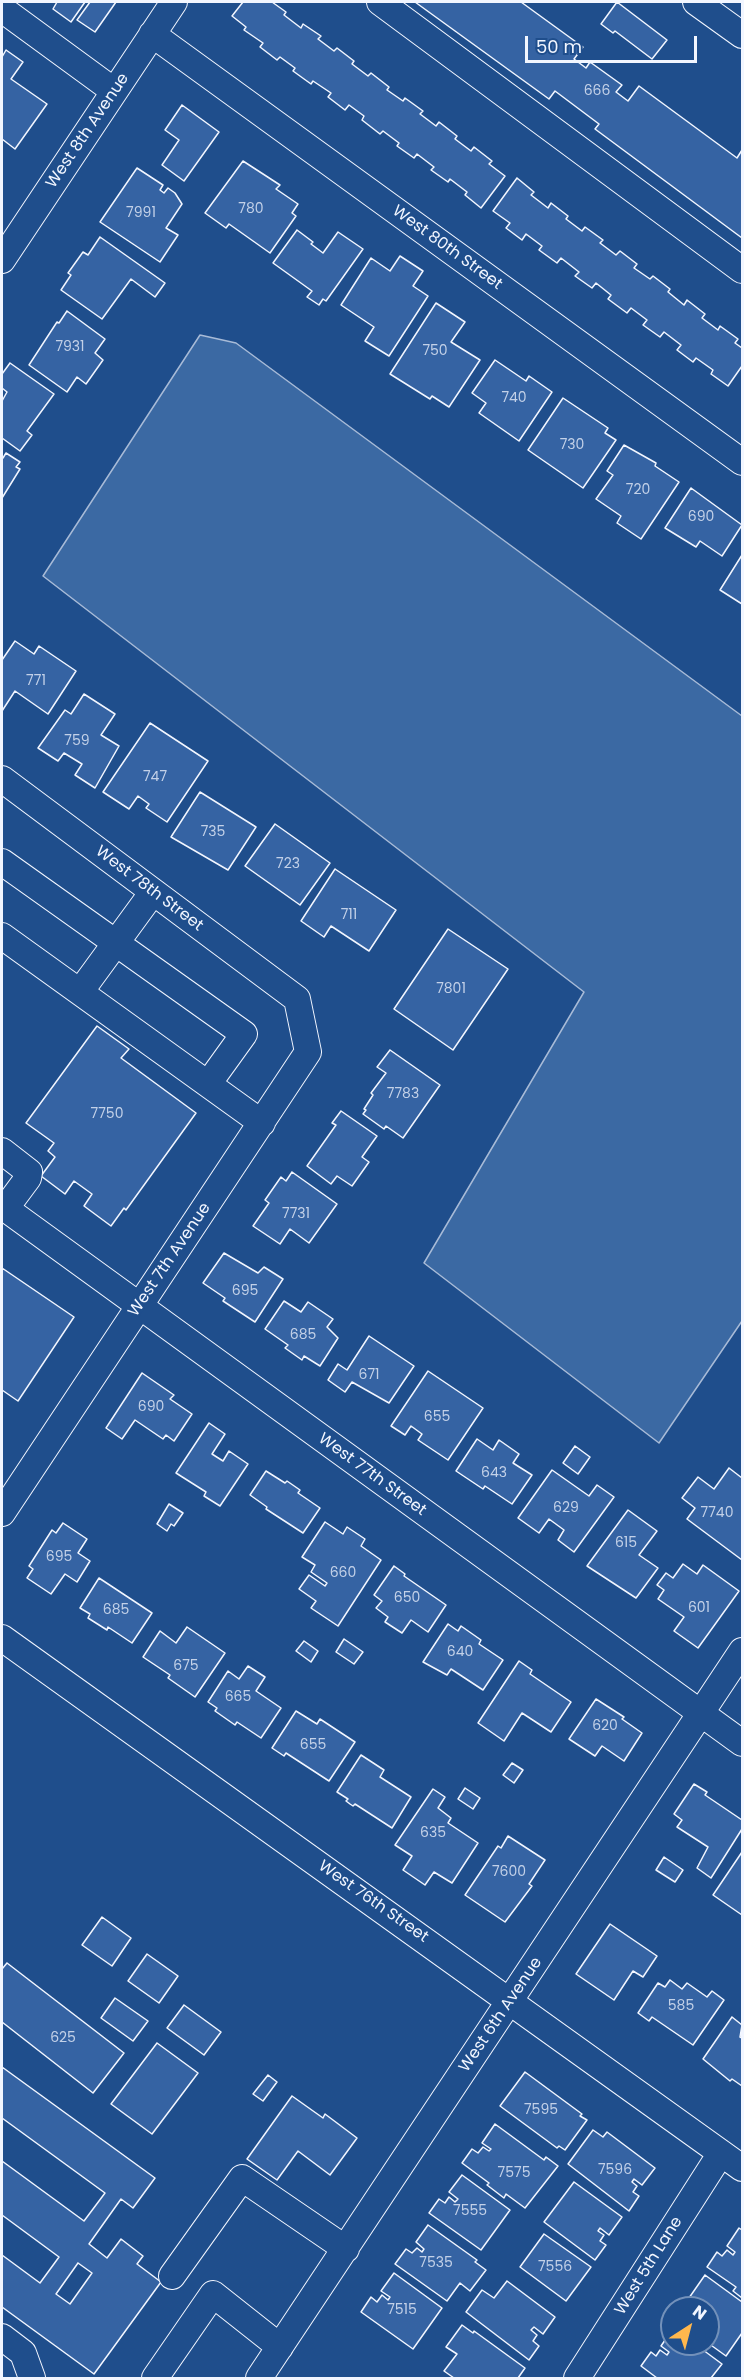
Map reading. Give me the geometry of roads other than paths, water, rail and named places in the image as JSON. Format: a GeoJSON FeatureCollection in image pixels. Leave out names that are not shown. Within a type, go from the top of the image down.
{"type":"FeatureCollection","features":[{"type":"Feature","properties":{"kind":"street","name":"West 8th Avenue"},"geometry":{"type":"LineString","coordinates":[[2,260],[174,2]]}},
{"type":"Feature","properties":{"kind":"street"},"geometry":{"type":"LineString","coordinates":[[380,2],[742,270]]}},
{"type":"Feature","properties":{"kind":"street"},"geometry":{"type":"LineString","coordinates":[[696,2],[742,35]]}},
{"type":"Feature","properties":{"kind":"street"},"geometry":{"type":"LineString","coordinates":[[2,9],[114,91]]}},
{"type":"Feature","properties":{"kind":"street","name":"West 80th Street"},"geometry":{"type":"LineString","coordinates":[[152,34],[742,462]]}},
{"type":"Feature","properties":{"kind":"street","name":"West 78th Street"},"geometry":{"type":"LineString","coordinates":[[2,779],[297,999]]}},
{"type":"Feature","properties":{"kind":"street"},"geometry":{"type":"LineString","coordinates":[[2,862],[244,1034],[208,1084]]}},
{"type":"Feature","properties":{"kind":"street"},"geometry":{"type":"LineString","coordinates":[[80,992],[153,892]]}},
{"type":"Feature","properties":{"kind":"street"},"geometry":{"type":"LineString","coordinates":[[2,936],[262,1123]]}},
{"type":"Feature","properties":{"kind":"street","name":"West 7th Avenue"},"geometry":{"type":"LineString","coordinates":[[2,1513],[308,1052],[297,999]]}},
{"type":"Feature","properties":{"kind":"street"},"geometry":{"type":"LineString","coordinates":[[2,1151],[29,1172],[28,1178],[4,1208]]}},
{"type":"Feature","properties":{"kind":"street","name":"West 77th Street"},"geometry":{"type":"LineString","coordinates":[[4,1208],[742,1743]]}},
{"type":"Feature","properties":{"kind":"street","name":"West 76th Street"},"geometry":{"type":"LineString","coordinates":[[2,1638],[742,2168]]}},
{"type":"Feature","properties":{"kind":"street","name":"West 6th Avenue"},"geometry":{"type":"LineString","coordinates":[[259,2379],[742,1651]]}},
{"type":"Feature","properties":{"kind":"street","name":"West 5th Lane"},"geometry":{"type":"LineString","coordinates":[[578,2379],[721,2153]]}},
{"type":"Feature","properties":{"kind":"street"},"geometry":{"type":"LineString","coordinates":[[172,2276],[242,2178],[346,2249]]}},
{"type":"Feature","properties":{"kind":"street"},"geometry":{"type":"LineString","coordinates":[[155,2379],[213,2294],[280,2347]]}},
{"type":"Feature","properties":{"kind":"street"},"geometry":{"type":"LineString","coordinates":[[2,2337],[23,2353],[32,2379]]}},
{"type":"Feature","properties":{"kind":"water"},"geometry":{"type":"Polygon","coordinates":[[[200,335],[236,343],[742,716],[742,1321],[659,1443],[424,1263],[584,992],[43,576],[200,335]]]}}]}
